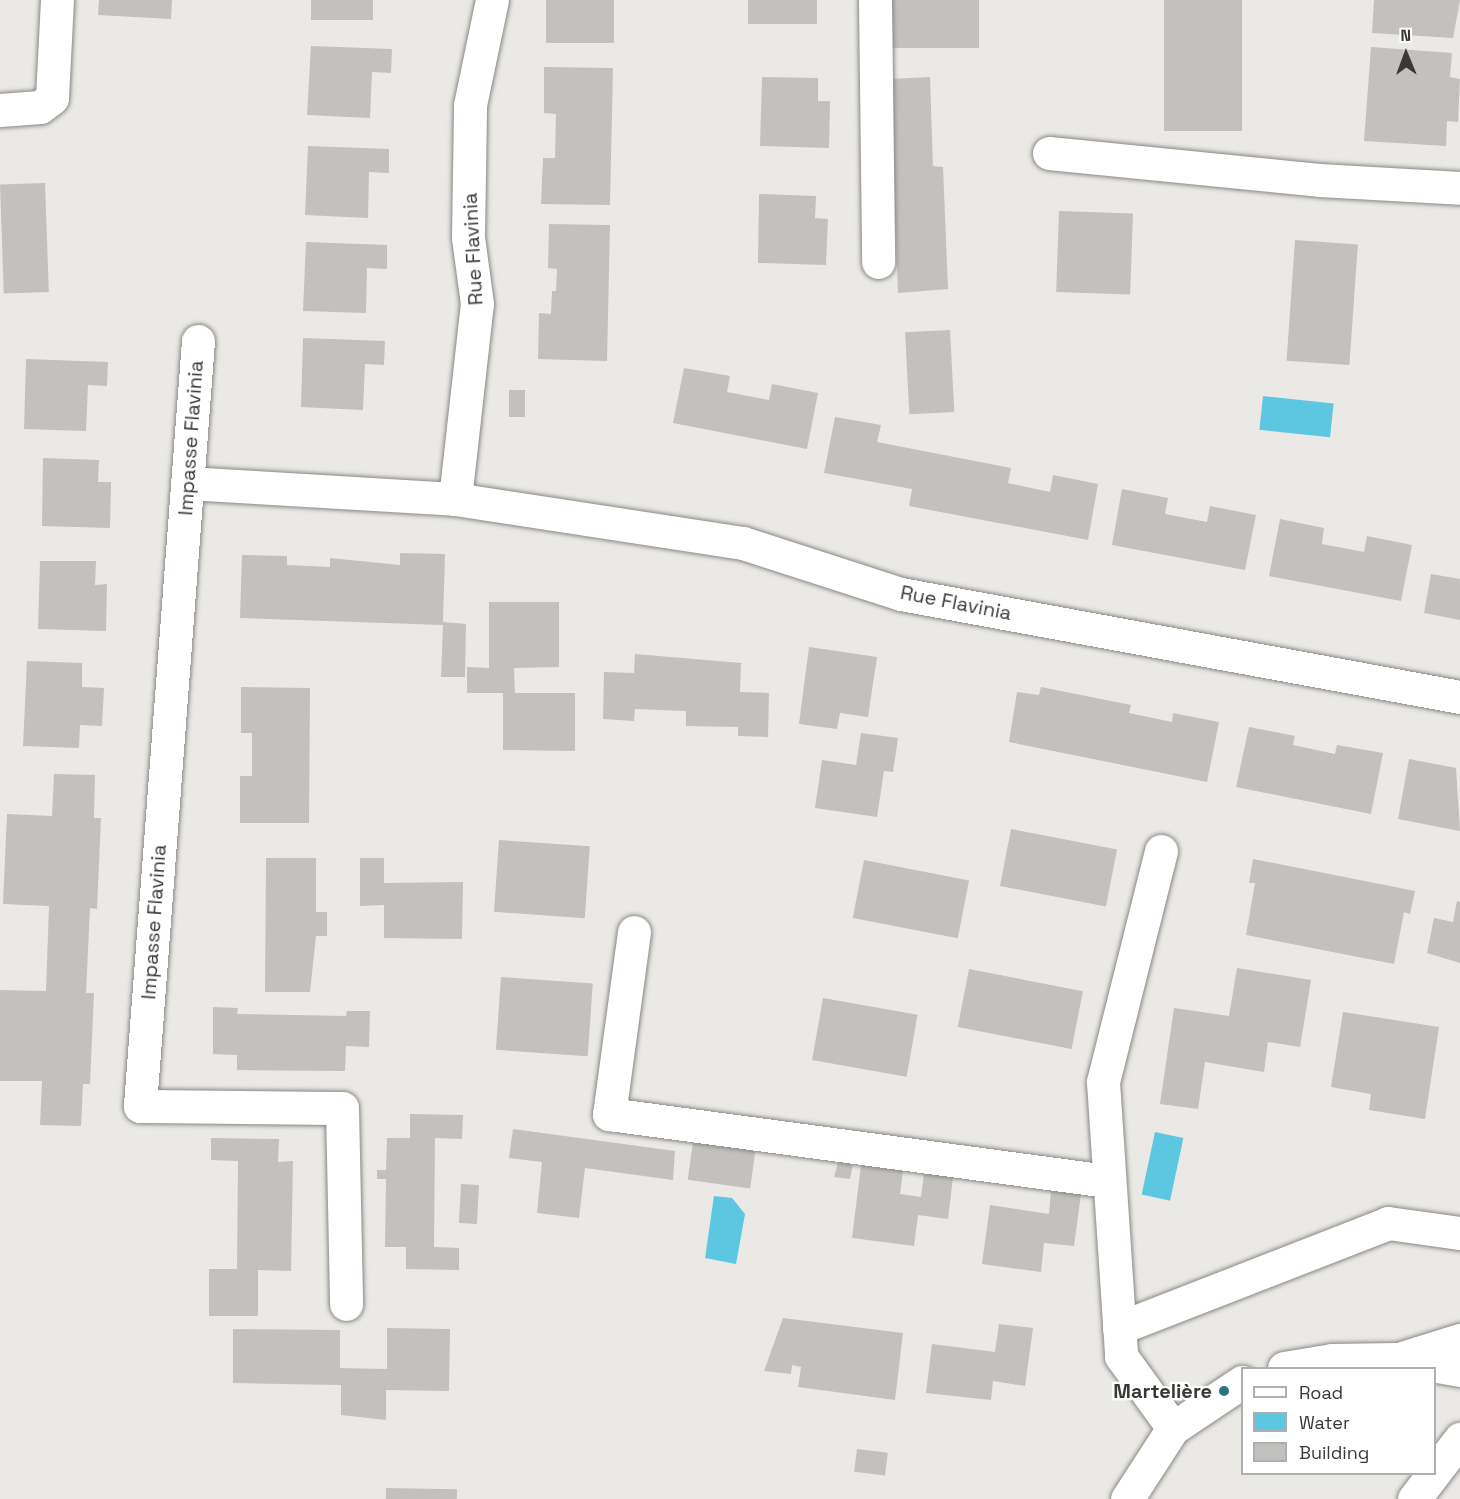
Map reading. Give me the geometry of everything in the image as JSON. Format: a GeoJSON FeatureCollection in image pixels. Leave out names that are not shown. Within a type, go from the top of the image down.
{"type":"FeatureCollection","features":[{"type":"Feature","properties":{"kind":"street"},"geometry":{"type":"LineString","coordinates":[[0,110],[40,107],[52,98],[57,0]]}},
{"type":"Feature","properties":{"kind":"street","name":"Rue Flavinia"},"geometry":{"type":"LineString","coordinates":[[455,499],[477,304],[468,237],[470,105],[492,0]]}},
{"type":"Feature","properties":{"kind":"street"},"geometry":{"type":"LineString","coordinates":[[875,0],[878,262]]}},
{"type":"Feature","properties":{"kind":"street"},"geometry":{"type":"LineString","coordinates":[[1049,153],[1319,180],[1460,188]]}},
{"type":"Feature","properties":{"kind":"street","name":"Impasse Flavinia"},"geometry":{"type":"LineString","coordinates":[[198,341],[140,1106],[342,1108],[346,1304]]}},
{"type":"Feature","properties":{"kind":"street","name":"Rue Flavinia"},"geometry":{"type":"LineString","coordinates":[[187,483],[455,499],[743,543],[901,594],[1460,697]]}},
{"type":"Feature","properties":{"kind":"street"},"geometry":{"type":"LineString","coordinates":[[1161,851],[1103,1082],[1107,1181],[1121,1356],[1173,1428]]}},
{"type":"Feature","properties":{"kind":"street"},"geometry":{"type":"LineString","coordinates":[[634,932],[609,1114],[1107,1181]]}},
{"type":"Feature","properties":{"kind":"street"},"geometry":{"type":"LineString","coordinates":[[1119,1328],[1388,1223],[1460,1233]]}},
{"type":"Feature","properties":{"kind":"street"},"geometry":{"type":"LineString","coordinates":[[1397,1359],[1460,1340]]}},
{"type":"Feature","properties":{"kind":"street"},"geometry":{"type":"LineString","coordinates":[[1290,1367],[1332,1360],[1397,1359],[1460,1370]]}},
{"type":"Feature","properties":{"kind":"street"},"geometry":{"type":"LineString","coordinates":[[1127,1499],[1173,1428],[1241,1384]]}},
{"type":"Feature","properties":{"kind":"street"},"geometry":{"type":"LineString","coordinates":[[1436,1471],[1460,1439]]}},
{"type":"Feature","properties":{"kind":"street"},"geometry":{"type":"LineString","coordinates":[[1420,1493],[1460,1459]]}},
{"type":"Feature","properties":{"kind":"street"},"geometry":{"type":"LineString","coordinates":[[1420,1493],[1433,1475]]}},
{"type":"Feature","properties":{"kind":"water"},"geometry":{"type":"Polygon","coordinates":[[[1263,396],[1334,403],[1330,437],[1259,430],[1263,396]]]}},
{"type":"Feature","properties":{"kind":"water"},"geometry":{"type":"Polygon","coordinates":[[[1155,1132],[1183,1138],[1170,1201],[1142,1195],[1155,1132]]]}},
{"type":"Feature","properties":{"kind":"water"},"geometry":{"type":"Polygon","coordinates":[[[714,1196],[732,1198],[745,1214],[736,1264],[705,1258],[714,1196]]]}},
{"type":"Feature","properties":{"kind":"building"},"geometry":{"type":"Polygon","coordinates":[[[99,0],[172,0],[171,19],[98,15],[99,0]]]}},
{"type":"Feature","properties":{"kind":"building"},"geometry":{"type":"Polygon","coordinates":[[[311,0],[373,0],[373,20],[311,20],[311,0]]]}},
{"type":"Feature","properties":{"kind":"building"},"geometry":{"type":"Polygon","coordinates":[[[546,0],[614,0],[614,43],[546,43],[546,0]]]}},
{"type":"Feature","properties":{"kind":"building"},"geometry":{"type":"Polygon","coordinates":[[[748,0],[817,0],[817,24],[748,24],[748,0]]]}},
{"type":"Feature","properties":{"kind":"building"},"geometry":{"type":"Polygon","coordinates":[[[888,0],[979,0],[979,48],[888,48],[888,0]]]}},
{"type":"Feature","properties":{"kind":"building"},"geometry":{"type":"Polygon","coordinates":[[[1164,0],[1242,0],[1242,131],[1164,131],[1164,0]]]}},
{"type":"Feature","properties":{"kind":"building"},"geometry":{"type":"Polygon","coordinates":[[[1374,0],[1460,0],[1453,38],[1372,33],[1374,0]]]}},
{"type":"Feature","properties":{"kind":"building"},"geometry":{"type":"Polygon","coordinates":[[[311,46],[392,49],[391,73],[372,72],[370,118],[307,115],[311,46]]]}},
{"type":"Feature","properties":{"kind":"building"},"geometry":{"type":"Polygon","coordinates":[[[1371,47],[1452,53],[1450,77],[1460,79],[1458,122],[1447,121],[1446,146],[1364,141],[1371,47]]]}},
{"type":"Feature","properties":{"kind":"building"},"geometry":{"type":"Polygon","coordinates":[[[544,67],[613,68],[610,205],[541,204],[543,158],[555,158],[556,114],[544,113],[544,67]]]}},
{"type":"Feature","properties":{"kind":"building"},"geometry":{"type":"Polygon","coordinates":[[[762,77],[818,78],[818,101],[830,101],[829,148],[760,146],[762,77]]]}},
{"type":"Feature","properties":{"kind":"building"},"geometry":{"type":"Polygon","coordinates":[[[930,77],[933,166],[943,167],[948,289],[898,293],[890,79],[930,77]]]}},
{"type":"Feature","properties":{"kind":"building"},"geometry":{"type":"Polygon","coordinates":[[[308,146],[389,149],[389,173],[369,172],[368,218],[305,215],[308,146]]]}},
{"type":"Feature","properties":{"kind":"building"},"geometry":{"type":"Polygon","coordinates":[[[45,183],[49,292],[4,294],[0,185],[45,183]]]}},
{"type":"Feature","properties":{"kind":"building"},"geometry":{"type":"Polygon","coordinates":[[[759,194],[816,196],[815,218],[828,219],[826,265],[758,263],[759,194]]]}},
{"type":"Feature","properties":{"kind":"building"},"geometry":{"type":"Polygon","coordinates":[[[1059,211],[1133,214],[1130,295],[1056,292],[1059,211]]]}},
{"type":"Feature","properties":{"kind":"building"},"geometry":{"type":"Polygon","coordinates":[[[549,224],[610,225],[607,361],[538,359],[539,313],[551,314],[552,291],[556,291],[557,269],[548,268],[549,224]]]}},
{"type":"Feature","properties":{"kind":"building"},"geometry":{"type":"Polygon","coordinates":[[[1295,240],[1358,244],[1349,365],[1287,361],[1295,240]]]}},
{"type":"Feature","properties":{"kind":"building"},"geometry":{"type":"Polygon","coordinates":[[[306,242],[387,245],[387,269],[367,268],[366,313],[303,311],[306,242]]]}},
{"type":"Feature","properties":{"kind":"building"},"geometry":{"type":"Polygon","coordinates":[[[950,330],[954,412],[909,414],[905,332],[950,330]]]}},
{"type":"Feature","properties":{"kind":"building"},"geometry":{"type":"Polygon","coordinates":[[[303,338],[385,341],[384,365],[365,364],[363,410],[301,407],[303,338]]]}},
{"type":"Feature","properties":{"kind":"building"},"geometry":{"type":"Polygon","coordinates":[[[26,359],[108,362],[107,386],[88,385],[86,431],[24,429],[26,359]]]}},
{"type":"Feature","properties":{"kind":"building"},"geometry":{"type":"Polygon","coordinates":[[[684,368],[730,376],[727,392],[769,400],[772,384],[818,393],[807,449],[673,423],[684,368]]]}},
{"type":"Feature","properties":{"kind":"building"},"geometry":{"type":"Polygon","coordinates":[[[509,390],[525,390],[525,417],[509,417],[509,390]]]}},
{"type":"Feature","properties":{"kind":"building"},"geometry":{"type":"Polygon","coordinates":[[[835,417],[881,425],[877,442],[1011,468],[1008,483],[1050,492],[1053,475],[1098,484],[1088,540],[909,506],[912,489],[824,473],[835,417]]]}},
{"type":"Feature","properties":{"kind":"building"},"geometry":{"type":"Polygon","coordinates":[[[43,458],[99,460],[98,482],[111,482],[110,528],[42,526],[43,458]]]}},
{"type":"Feature","properties":{"kind":"building"},"geometry":{"type":"Polygon","coordinates":[[[1122,489],[1168,498],[1165,514],[1207,522],[1210,506],[1256,515],[1245,570],[1112,545],[1122,489]]]}},
{"type":"Feature","properties":{"kind":"building"},"geometry":{"type":"Polygon","coordinates":[[[1280,519],[1324,528],[1322,544],[1364,552],[1367,536],[1412,545],[1401,601],[1269,576],[1280,519]]]}},
{"type":"Feature","properties":{"kind":"building"},"geometry":{"type":"Polygon","coordinates":[[[400,553],[445,554],[443,622],[466,624],[465,677],[441,677],[443,625],[240,618],[242,555],[287,556],[287,565],[330,567],[330,558],[400,565],[400,553]]]}},
{"type":"Feature","properties":{"kind":"building"},"geometry":{"type":"Polygon","coordinates":[[[40,561],[96,561],[95,585],[107,584],[106,631],[38,629],[40,561]]]}},
{"type":"Feature","properties":{"kind":"building"},"geometry":{"type":"Polygon","coordinates":[[[1431,574],[1460,579],[1460,620],[1424,613],[1431,574]]]}},
{"type":"Feature","properties":{"kind":"building"},"geometry":{"type":"Polygon","coordinates":[[[489,602],[559,602],[559,667],[514,668],[515,693],[575,693],[575,751],[503,750],[503,693],[467,693],[467,667],[489,668],[489,602]]]}},
{"type":"Feature","properties":{"kind":"building"},"geometry":{"type":"Polygon","coordinates":[[[809,647],[877,657],[868,717],[840,713],[837,729],[799,724],[809,647]]]}},
{"type":"Feature","properties":{"kind":"building"},"geometry":{"type":"Polygon","coordinates":[[[635,654],[741,663],[740,692],[769,693],[768,737],[738,736],[738,727],[686,726],[686,711],[635,709],[634,721],[603,719],[604,672],[634,673],[635,654]]]}},
{"type":"Feature","properties":{"kind":"building"},"geometry":{"type":"Polygon","coordinates":[[[27,661],[82,663],[82,687],[104,688],[102,726],[80,725],[79,748],[23,746],[27,661]]]}},
{"type":"Feature","properties":{"kind":"building"},"geometry":{"type":"Polygon","coordinates":[[[241,687],[310,688],[309,823],[240,823],[240,776],[252,776],[252,733],[241,733],[241,687]]]}},
{"type":"Feature","properties":{"kind":"building"},"geometry":{"type":"Polygon","coordinates":[[[1041,687],[1131,705],[1129,713],[1172,722],[1173,713],[1219,722],[1207,782],[1009,742],[1017,692],[1039,695],[1041,687]]]}},
{"type":"Feature","properties":{"kind":"building"},"geometry":{"type":"Polygon","coordinates":[[[1249,727],[1295,736],[1293,745],[1335,754],[1337,745],[1383,753],[1371,814],[1236,787],[1249,727]]]}},
{"type":"Feature","properties":{"kind":"building"},"geometry":{"type":"Polygon","coordinates":[[[861,733],[898,738],[893,772],[884,771],[877,817],[815,808],[822,760],[856,765],[861,733]]]}},
{"type":"Feature","properties":{"kind":"building"},"geometry":{"type":"Polygon","coordinates":[[[1409,759],[1456,768],[1460,831],[1398,819],[1409,759]]]}},
{"type":"Feature","properties":{"kind":"building"},"geometry":{"type":"Polygon","coordinates":[[[54,774],[95,775],[94,818],[101,818],[97,909],[90,908],[86,993],[94,993],[90,1084],[83,1084],[81,1126],[40,1125],[42,1081],[0,1081],[0,990],[46,991],[49,906],[3,904],[7,814],[52,816],[54,774]]]}},
{"type":"Feature","properties":{"kind":"building"},"geometry":{"type":"Polygon","coordinates":[[[1011,829],[1117,850],[1106,907],[1000,886],[1011,829]]]}},
{"type":"Feature","properties":{"kind":"building"},"geometry":{"type":"Polygon","coordinates":[[[499,840],[590,846],[585,918],[494,912],[499,840]]]}},
{"type":"Feature","properties":{"kind":"building"},"geometry":{"type":"Polygon","coordinates":[[[266,858],[316,858],[316,912],[327,912],[327,936],[316,936],[310,992],[265,992],[266,858]]]}},
{"type":"Feature","properties":{"kind":"building"},"geometry":{"type":"Polygon","coordinates":[[[360,858],[384,858],[384,883],[463,882],[462,939],[384,938],[384,905],[360,906],[360,858]]]}},
{"type":"Feature","properties":{"kind":"building"},"geometry":{"type":"Polygon","coordinates":[[[1253,859],[1415,891],[1410,914],[1404,912],[1394,964],[1246,935],[1255,883],[1249,883],[1253,859]]]}},
{"type":"Feature","properties":{"kind":"building"},"geometry":{"type":"Polygon","coordinates":[[[864,860],[969,880],[958,938],[853,918],[864,860]]]}},
{"type":"Feature","properties":{"kind":"building"},"geometry":{"type":"Polygon","coordinates":[[[1457,901],[1460,902],[1460,963],[1427,953],[1434,918],[1453,922],[1457,901]]]}},
{"type":"Feature","properties":{"kind":"building"},"geometry":{"type":"Polygon","coordinates":[[[1237,968],[1311,980],[1300,1047],[1268,1042],[1264,1072],[1205,1062],[1198,1109],[1160,1104],[1174,1008],[1229,1016],[1237,968]]]}},
{"type":"Feature","properties":{"kind":"building"},"geometry":{"type":"Polygon","coordinates":[[[969,969],[1083,991],[1072,1049],[958,1027],[969,969]]]}},
{"type":"Feature","properties":{"kind":"building"},"geometry":{"type":"Polygon","coordinates":[[[501,977],[593,983],[588,1056],[496,1050],[501,977]]]}},
{"type":"Feature","properties":{"kind":"building"},"geometry":{"type":"Polygon","coordinates":[[[823,998],[918,1015],[907,1077],[812,1060],[823,998]]]}},
{"type":"Feature","properties":{"kind":"building"},"geometry":{"type":"Polygon","coordinates":[[[213,1007],[238,1008],[237,1014],[346,1016],[347,1011],[370,1011],[369,1047],[346,1046],[345,1071],[237,1070],[237,1055],[213,1054],[213,1007]]]}},
{"type":"Feature","properties":{"kind":"building"},"geometry":{"type":"Polygon","coordinates":[[[1343,1012],[1439,1027],[1425,1119],[1369,1110],[1371,1094],[1331,1087],[1343,1012]]]}},
{"type":"Feature","properties":{"kind":"building"},"geometry":{"type":"Polygon","coordinates":[[[410,1114],[463,1115],[462,1139],[435,1138],[434,1247],[459,1248],[459,1270],[406,1269],[406,1247],[385,1247],[386,1179],[377,1179],[377,1170],[386,1170],[387,1138],[410,1138],[410,1114]]]}},
{"type":"Feature","properties":{"kind":"building"},"geometry":{"type":"Polygon","coordinates":[[[513,1129],[675,1151],[673,1180],[585,1168],[579,1218],[537,1213],[542,1162],[509,1158],[513,1129]]]}},
{"type":"Feature","properties":{"kind":"building"},"geometry":{"type":"Polygon","coordinates":[[[211,1138],[279,1139],[278,1162],[293,1161],[291,1271],[258,1270],[258,1316],[209,1316],[209,1269],[237,1269],[238,1161],[211,1160],[211,1138]]]}},
{"type":"Feature","properties":{"kind":"building"},"geometry":{"type":"Polygon","coordinates":[[[693,1142],[755,1151],[750,1188],[688,1180],[693,1142]]]}},
{"type":"Feature","properties":{"kind":"building"},"geometry":{"type":"Polygon","coordinates":[[[838,1162],[853,1164],[850,1179],[834,1177],[838,1162]]]}},
{"type":"Feature","properties":{"kind":"building"},"geometry":{"type":"Polygon","coordinates":[[[861,1165],[903,1171],[900,1194],[921,1197],[924,1173],[953,1177],[948,1219],[918,1215],[914,1246],[852,1238],[861,1165]]]}},
{"type":"Feature","properties":{"kind":"building"},"geometry":{"type":"Polygon","coordinates":[[[461,1184],[479,1185],[477,1224],[459,1223],[461,1184]]]}},
{"type":"Feature","properties":{"kind":"building"},"geometry":{"type":"Polygon","coordinates":[[[1051,1190],[1081,1194],[1074,1246],[1044,1243],[1041,1272],[982,1264],[990,1205],[1049,1214],[1051,1190]]]}},
{"type":"Feature","properties":{"kind":"building"},"geometry":{"type":"Polygon","coordinates":[[[783,1318],[903,1333],[895,1400],[798,1387],[801,1367],[792,1365],[791,1374],[764,1371],[783,1318]]]}},
{"type":"Feature","properties":{"kind":"building"},"geometry":{"type":"Polygon","coordinates":[[[999,1324],[1033,1328],[1025,1386],[993,1381],[991,1400],[926,1393],[932,1344],[995,1352],[999,1324]]]}},
{"type":"Feature","properties":{"kind":"building"},"geometry":{"type":"Polygon","coordinates":[[[387,1328],[450,1329],[449,1391],[386,1390],[386,1420],[341,1415],[341,1385],[233,1383],[233,1329],[340,1330],[340,1368],[387,1369],[387,1328]]]}},
{"type":"Feature","properties":{"kind":"building"},"geometry":{"type":"Polygon","coordinates":[[[857,1449],[888,1453],[885,1476],[854,1472],[857,1449]]]}},
{"type":"Feature","properties":{"kind":"building"},"geometry":{"type":"Polygon","coordinates":[[[386,1488],[457,1489],[457,1499],[386,1499],[386,1488]]]}},
{"type":"Feature","properties":{"kind":"place","name":"Martelière"},"geometry":{"type":"Point","coordinates":[1224,1391]}}]}
